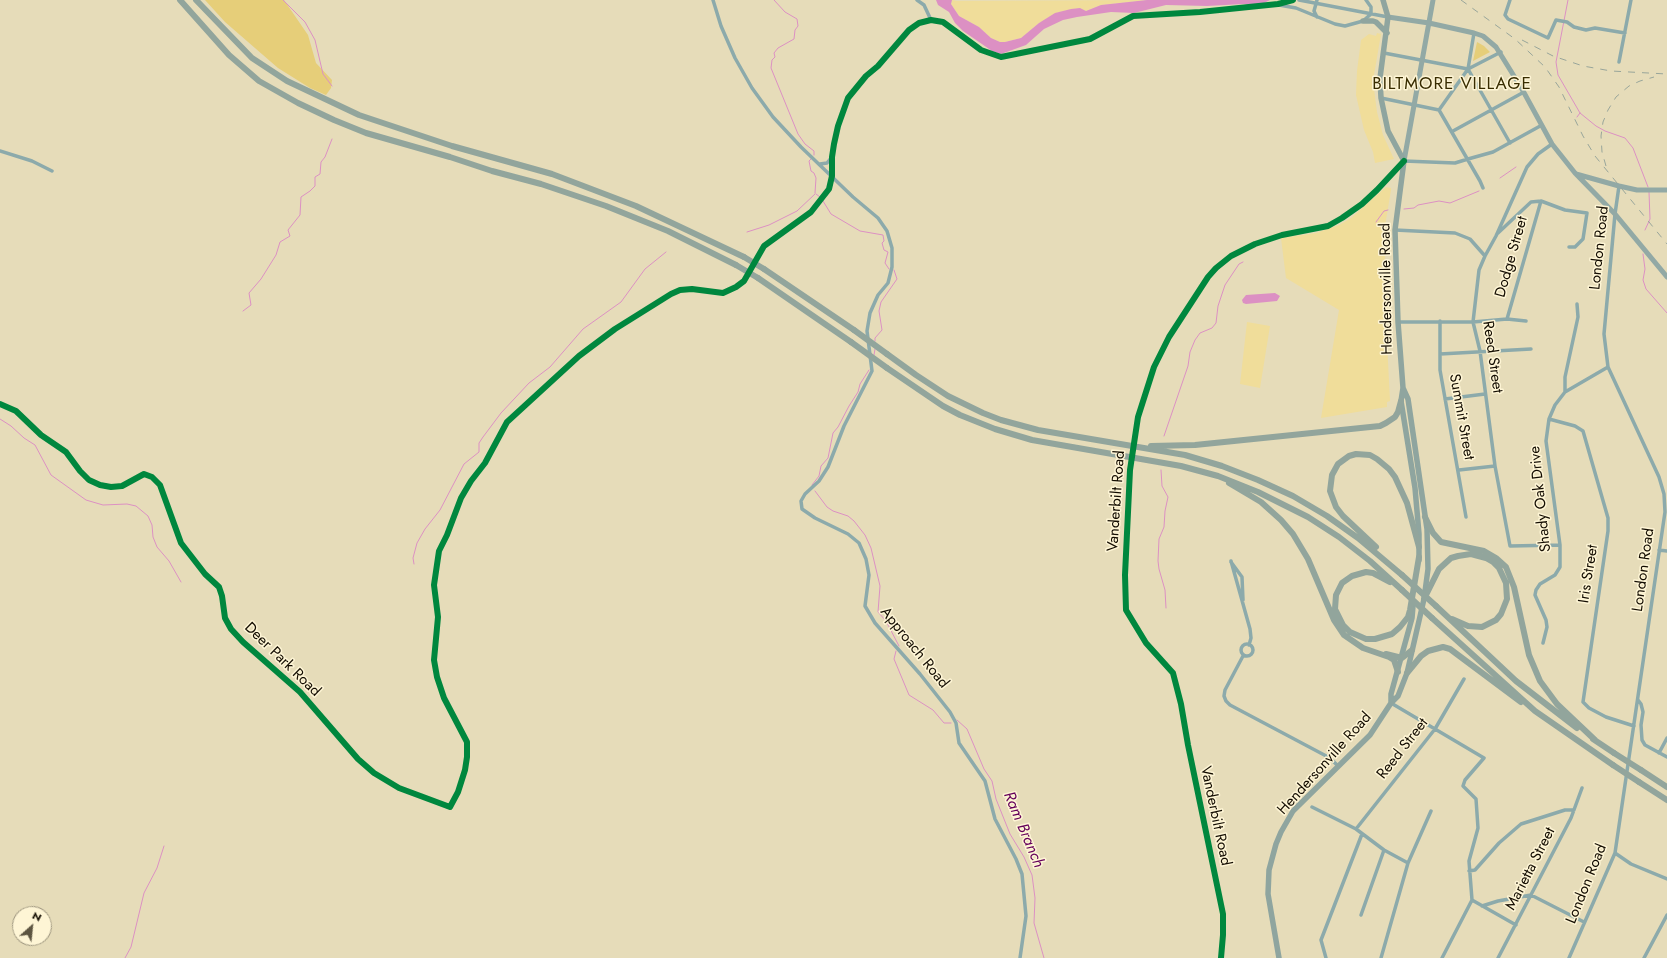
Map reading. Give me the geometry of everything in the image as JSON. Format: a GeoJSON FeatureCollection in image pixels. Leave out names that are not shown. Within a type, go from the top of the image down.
{"type":"FeatureCollection","features":[{"type":"Feature","properties":{"kind":"highway"},"geometry":{"type":"LineString","coordinates":[[180,0],[229,55],[259,81],[298,104],[366,133],[450,157],[492,171],[541,184],[606,206],[668,231],[736,265],[758,278],[943,406],[972,420],[995,429],[1032,440],[1162,462],[1218,476],[1258,492],[1308,517],[1355,549],[1535,711]]}},
{"type":"Feature","properties":{"kind":"highway"},"geometry":{"type":"LineString","coordinates":[[196,0],[252,58],[287,81],[352,112],[452,146],[566,179],[636,206],[744,257],[854,330],[916,375],[948,396],[971,408],[1001,420],[1038,430],[1136,446],[1203,460],[1240,472],[1276,488],[1327,516],[1358,538],[1402,575],[1531,694],[1562,718],[1667,787]]}},
{"type":"Feature","properties":{"kind":"highway"},"geometry":{"type":"LineString","coordinates":[[1136,446],[1195,445],[1380,426],[1386,424],[1394,417],[1398,412],[1401,401]]}},
{"type":"Feature","properties":{"kind":"highway"},"geometry":{"type":"LineString","coordinates":[[1388,563],[1374,546],[1343,516],[1332,498],[1330,491],[1332,475],[1338,464],[1349,456],[1356,454],[1370,456],[1377,459],[1395,477],[1407,503],[1419,547]]}},
{"type":"Feature","properties":{"kind":"highway"},"geometry":{"type":"LineString","coordinates":[[1218,476],[1257,499],[1281,520],[1293,534],[1308,559],[1327,606],[1338,628],[1354,643],[1394,660],[1398,672]]}},
{"type":"Feature","properties":{"kind":"highway"},"geometry":{"type":"LineString","coordinates":[[1425,517],[1433,533],[1441,542],[1484,551],[1502,563],[1512,580],[1525,641],[1540,681],[1557,704],[1595,740]]}},
{"type":"Feature","properties":{"kind":"highway"},"geometry":{"type":"LineString","coordinates":[[1424,599],[1439,569],[1451,558],[1464,554],[1478,555],[1486,558],[1499,568],[1506,583],[1507,599],[1501,614],[1496,620],[1482,627],[1475,627],[1468,626],[1446,615]]}},
{"type":"Feature","properties":{"kind":"highway"},"geometry":{"type":"LineString","coordinates":[[1400,588],[1373,573],[1359,573],[1348,578],[1339,588],[1335,601],[1335,609],[1344,626],[1357,636],[1375,639],[1392,634],[1400,627],[1408,616],[1419,557]]}},
{"type":"Feature","properties":{"kind":"highway"},"geometry":{"type":"LineString","coordinates":[[1407,673],[1421,656],[1428,651],[1439,648],[1450,649],[1515,698],[1667,800]]}},
{"type":"Feature","properties":{"kind":"highway"},"geometry":{"type":"LineString","coordinates":[[1375,652],[1402,658],[1412,650]]}},
{"type":"Feature","properties":{"kind":"main road"},"geometry":{"type":"LineString","coordinates":[[1384,0],[1388,17],[1380,78],[1381,98],[1388,131],[1404,161]]}},
{"type":"Feature","properties":{"kind":"main road","name":"Hendersonville Road"},"geometry":{"type":"LineString","coordinates":[[1391,704],[1392,694],[1412,618],[1419,557],[1415,488],[1401,401],[1403,388],[1398,322],[1395,230],[1404,161],[1433,0]]}},
{"type":"Feature","properties":{"kind":"main road"},"geometry":{"type":"LineString","coordinates":[[1388,17],[1429,23],[1474,33],[1491,42],[1501,52],[1552,144],[1575,173],[1615,214],[1667,277]]}},
{"type":"Feature","properties":{"kind":"main road"},"geometry":{"type":"LineString","coordinates":[[1363,21],[1376,22],[1387,33]]}},
{"type":"Feature","properties":{"kind":"main road"},"geometry":{"type":"LineString","coordinates":[[1575,173],[1619,186],[1646,190],[1667,190]]}},
{"type":"Feature","properties":{"kind":"main road","name":"Hendersonville Road"},"geometry":{"type":"LineString","coordinates":[[1279,958],[1267,883],[1271,856],[1280,833],[1294,811],[1370,735],[1398,696],[1407,673],[1424,599],[1428,562],[1425,517],[1408,399],[1403,388]]}},
{"type":"Feature","properties":{"kind":"street"},"geometry":{"type":"LineString","coordinates":[[713,0],[729,45],[752,88],[773,117],[800,148],[819,163],[832,176]]}},
{"type":"Feature","properties":{"kind":"street"},"geometry":{"type":"LineString","coordinates":[[917,0],[924,5],[931,20]]}},
{"type":"Feature","properties":{"kind":"street"},"geometry":{"type":"LineString","coordinates":[[832,176],[834,144],[848,98],[866,76],[878,66],[909,30],[919,23],[931,20],[943,22],[981,50],[1001,57],[1090,39],[1133,16],[1200,12],[1278,4],[1293,0]]}},
{"type":"Feature","properties":{"kind":"street"},"geometry":{"type":"LineString","coordinates":[[1299,0],[1316,2],[1388,17]]}},
{"type":"Feature","properties":{"kind":"street"},"geometry":{"type":"LineString","coordinates":[[1278,4],[1296,8],[1335,24],[1345,26],[1363,21],[1371,14],[1371,7],[1366,0]]}},
{"type":"Feature","properties":{"kind":"street"},"geometry":{"type":"LineString","coordinates":[[1510,0],[1505,15],[1508,19],[1548,38],[1556,20],[1561,20],[1574,27],[1586,30],[1595,28],[1625,33]]}},
{"type":"Feature","properties":{"kind":"street"},"geometry":{"type":"LineString","coordinates":[[1619,62],[1631,0]]}},
{"type":"Feature","properties":{"kind":"street"},"geometry":{"type":"LineString","coordinates":[[1316,2],[1314,11],[1317,17]]}},
{"type":"Feature","properties":{"kind":"street"},"geometry":{"type":"LineString","coordinates":[[1439,110],[1468,68],[1474,33]]}},
{"type":"Feature","properties":{"kind":"street"},"geometry":{"type":"LineString","coordinates":[[1384,52],[1468,68],[1501,52]]}},
{"type":"Feature","properties":{"kind":"street"},"geometry":{"type":"LineString","coordinates":[[1468,68],[1510,143]]}},
{"type":"Feature","properties":{"kind":"street"},"geometry":{"type":"LineString","coordinates":[[1452,132],[1524,92]]}},
{"type":"Feature","properties":{"kind":"street"},"geometry":{"type":"LineString","coordinates":[[1381,98],[1439,110],[1483,188]]}},
{"type":"Feature","properties":{"kind":"street"},"geometry":{"type":"LineString","coordinates":[[1404,161],[1455,162],[1468,159],[1493,152],[1542,125]]}},
{"type":"Feature","properties":{"kind":"street","name":"Reed Street"},"geometry":{"type":"LineString","coordinates":[[1552,144],[1538,154],[1528,167],[1496,236],[1485,256],[1479,270],[1473,322],[1480,352],[1495,466],[1510,546],[1560,545]]}},
{"type":"Feature","properties":{"kind":"street"},"geometry":{"type":"LineString","coordinates":[[0,151],[32,161],[52,170]]}},
{"type":"Feature","properties":{"kind":"street"},"geometry":{"type":"LineString","coordinates":[[819,163],[827,163],[832,157]]}},
{"type":"Feature","properties":{"kind":"street","name":"Vanderbilt Road"},"geometry":{"type":"LineString","coordinates":[[1221,958],[1223,914],[1181,704],[1173,674],[1146,643],[1126,610],[1125,575],[1130,470],[1135,432],[1147,386],[1161,352],[1184,311],[1216,268],[1231,256],[1255,244],[1282,235],[1320,228],[1338,221],[1362,204],[1404,161]]}},
{"type":"Feature","properties":{"kind":"street","name":"Deer Park Road"},"geometry":{"type":"LineString","coordinates":[[0,404],[16,411],[41,435],[66,452],[80,471],[89,480],[100,485],[111,487],[122,486],[144,474],[152,477],[160,485],[168,510],[182,543],[205,574],[219,588],[222,596],[225,618],[231,629],[300,692],[358,759],[374,773],[399,788],[450,807],[458,792],[465,770],[467,757],[466,742],[444,698],[435,665],[435,641],[438,617],[434,585],[439,551],[447,535],[461,498],[471,481],[485,463],[507,422],[579,356],[615,329],[661,299],[680,290],[692,289],[724,293],[736,287],[744,281],[764,246],[811,212],[828,189],[832,176]]}},
{"type":"Feature","properties":{"kind":"street","name":"Approach Road"},"geometry":{"type":"LineString","coordinates":[[832,176],[853,197],[878,218],[887,231],[892,248],[892,267],[888,283],[878,295],[870,313],[867,331],[872,371],[844,426],[828,467],[819,481],[805,494],[801,501],[802,508],[815,518],[848,534],[859,543],[866,560],[868,575],[865,606],[874,623],[920,674],[950,712],[956,723],[959,743],[985,780],[995,819],[1016,859],[1022,874],[1026,916],[1020,958]]}},
{"type":"Feature","properties":{"kind":"street","name":"London Road"},"geometry":{"type":"LineString","coordinates":[[1569,958],[1615,853],[1665,512],[1665,493],[1659,477],[1608,367],[1604,334],[1619,186]]}},
{"type":"Feature","properties":{"kind":"street"},"geometry":{"type":"LineString","coordinates":[[1496,236],[1531,202],[1541,201],[1565,210],[1587,212],[1583,239],[1576,247],[1569,247]]}},
{"type":"Feature","properties":{"kind":"street","name":"Dodge Street"},"geometry":{"type":"LineString","coordinates":[[1507,319],[1541,201]]}},
{"type":"Feature","properties":{"kind":"street"},"geometry":{"type":"LineString","coordinates":[[1395,230],[1455,233],[1470,240],[1485,256]]}},
{"type":"Feature","properties":{"kind":"street"},"geometry":{"type":"LineString","coordinates":[[1565,392],[1564,377],[1578,317],[1577,304]]}},
{"type":"Feature","properties":{"kind":"street"},"geometry":{"type":"LineString","coordinates":[[1398,322],[1473,322],[1507,319],[1526,321]]}},
{"type":"Feature","properties":{"kind":"street","name":"Summit Street"},"geometry":{"type":"LineString","coordinates":[[1440,321],[1440,370],[1459,470],[1466,517]]}},
{"type":"Feature","properties":{"kind":"street"},"geometry":{"type":"LineString","coordinates":[[1440,354],[1531,349]]}},
{"type":"Feature","properties":{"kind":"street","name":"Shady Oak Drive"},"geometry":{"type":"LineString","coordinates":[[1543,643],[1546,620],[1535,595],[1536,590],[1540,584],[1555,575],[1560,567],[1560,545],[1546,441],[1549,419],[1554,405],[1565,392],[1608,367]]}},
{"type":"Feature","properties":{"kind":"street"},"geometry":{"type":"LineString","coordinates":[[1445,399],[1485,394]]}},
{"type":"Feature","properties":{"kind":"street","name":"Iris Street"},"geometry":{"type":"LineString","coordinates":[[1549,419],[1575,426],[1583,431],[1608,518],[1608,531],[1583,702],[1589,708],[1606,717],[1634,726]]}},
{"type":"Feature","properties":{"kind":"street"},"geometry":{"type":"LineString","coordinates":[[1459,470],[1495,466]]}},
{"type":"Feature","properties":{"kind":"street"},"geometry":{"type":"LineString","coordinates":[[1659,550],[1667,551]]}},
{"type":"Feature","properties":{"kind":"street"},"geometry":{"type":"LineString","coordinates":[[1243,603],[1242,577],[1231,561],[1251,634],[1249,644],[1252,647],[1253,652],[1249,656],[1244,656]]}},
{"type":"Feature","properties":{"kind":"street"},"geometry":{"type":"LineString","coordinates":[[1244,656],[1241,653],[1241,648],[1244,644],[1249,644]]}},
{"type":"Feature","properties":{"kind":"street"},"geometry":{"type":"LineString","coordinates":[[1244,656],[1225,690],[1224,696],[1226,701],[1230,705],[1330,758],[1338,766]]}},
{"type":"Feature","properties":{"kind":"street","name":"Reed Street"},"geometry":{"type":"LineString","coordinates":[[1356,829],[1435,729],[1464,679]]}},
{"type":"Feature","properties":{"kind":"street"},"geometry":{"type":"LineString","coordinates":[[1638,700],[1641,704],[1643,712],[1641,725],[1642,740],[1645,745],[1667,757]]}},
{"type":"Feature","properties":{"kind":"street"},"geometry":{"type":"LineString","coordinates":[[1391,704],[1484,758],[1464,780],[1463,786],[1476,799],[1478,828],[1470,857],[1469,872],[1472,900],[1442,958]]}},
{"type":"Feature","properties":{"kind":"street"},"geometry":{"type":"LineString","coordinates":[[1659,753],[1667,738]]}},
{"type":"Feature","properties":{"kind":"street","name":"Marietta Street"},"geometry":{"type":"LineString","coordinates":[[1498,958],[1574,810],[1582,788]]}},
{"type":"Feature","properties":{"kind":"street"},"geometry":{"type":"LineString","coordinates":[[1312,807],[1356,829],[1384,850],[1408,863]]}},
{"type":"Feature","properties":{"kind":"street"},"geometry":{"type":"LineString","coordinates":[[1469,872],[1475,870],[1502,840],[1521,824],[1565,810],[1574,810]]}},
{"type":"Feature","properties":{"kind":"street"},"geometry":{"type":"LineString","coordinates":[[1381,958],[1408,863],[1431,811]]}},
{"type":"Feature","properties":{"kind":"street"},"geometry":{"type":"LineString","coordinates":[[1326,958],[1321,940],[1362,834]]}},
{"type":"Feature","properties":{"kind":"street"},"geometry":{"type":"LineString","coordinates":[[1361,914],[1384,850]]}},
{"type":"Feature","properties":{"kind":"street"},"geometry":{"type":"LineString","coordinates":[[1615,853],[1630,864],[1667,879]]}},
{"type":"Feature","properties":{"kind":"street"},"geometry":{"type":"LineString","coordinates":[[1482,906],[1498,900],[1531,895],[1584,922]]}},
{"type":"Feature","properties":{"kind":"street"},"geometry":{"type":"LineString","coordinates":[[1472,900],[1516,925]]}},
{"type":"Feature","properties":{"kind":"street"},"geometry":{"type":"LineString","coordinates":[[1644,958],[1667,915]]}},
{"type":"Feature","properties":{"kind":"shaded area"},"geometry":{"type":"Polygon","coordinates":[[[205,0],[284,0],[308,35],[316,63],[332,80],[331,88],[326,95],[310,88],[278,68],[225,22],[205,0]]]}},
{"type":"Feature","properties":{"kind":"shaded area"},"geometry":{"type":"Polygon","coordinates":[[[936,0],[952,0],[951,4],[959,16],[979,27],[991,38],[1000,42],[1005,42],[1021,38],[1039,23],[1055,13],[1071,9],[1080,8],[1086,11],[1101,5],[1147,0],[1270,0],[1256,7],[1244,4],[1207,6],[1166,5],[1134,13],[1111,12],[1077,17],[1063,20],[1044,29],[1026,45],[1001,54],[992,51],[963,31],[955,23],[949,12],[938,5],[936,0]]]}},
{"type":"Feature","properties":{"kind":"shaded area"},"geometry":{"type":"Polygon","coordinates":[[[952,0],[1147,0],[1101,5],[1086,11],[1080,8],[1059,12],[1039,23],[1021,38],[1000,42],[991,38],[979,27],[959,16],[951,4],[952,0]]]}},
{"type":"Feature","properties":{"kind":"shaded area"},"geometry":{"type":"Polygon","coordinates":[[[1377,33],[1381,34],[1374,75],[1377,112],[1383,135],[1394,159],[1375,163],[1373,152],[1364,130],[1356,95],[1361,40],[1369,34],[1376,36],[1377,33]]]}},
{"type":"Feature","properties":{"kind":"shaded area"},"geometry":{"type":"Polygon","coordinates":[[[1477,42],[1490,52],[1473,61],[1477,42]]]}},
{"type":"Feature","properties":{"kind":"shaded area"},"geometry":{"type":"Polygon","coordinates":[[[1386,187],[1391,188],[1384,232],[1390,401],[1387,402],[1387,407],[1321,418],[1339,310],[1286,278],[1281,238],[1316,233],[1339,225],[1351,218],[1386,187]]]}},
{"type":"Feature","properties":{"kind":"shaded area"},"geometry":{"type":"Polygon","coordinates":[[[1275,293],[1280,296],[1277,301],[1246,304],[1243,303],[1242,300],[1246,295],[1275,293]]]}},
{"type":"Feature","properties":{"kind":"shaded area"},"geometry":{"type":"Polygon","coordinates":[[[1247,322],[1270,326],[1260,388],[1240,384],[1247,322]]]}},
{"type":"Feature","properties":{"kind":"waterway"},"geometry":{"type":"LineString","coordinates":[[283,0],[305,22],[315,40],[323,74],[332,86]]}},
{"type":"Feature","properties":{"kind":"waterway","name":"Ram Branch"},"geometry":{"type":"LineString","coordinates":[[774,0],[785,12],[797,19],[798,26],[795,30],[794,39],[778,48],[774,53],[775,57],[772,60],[771,68],[798,134],[805,144],[814,151],[814,155]]}},
{"type":"Feature","properties":{"kind":"waterway"},"geometry":{"type":"LineString","coordinates":[[1568,0],[1556,62],[1558,75],[1580,113],[1596,126],[1625,138],[1633,148],[1648,187]]}},
{"type":"Feature","properties":{"kind":"waterway"},"geometry":{"type":"LineString","coordinates":[[1577,117],[1580,113]]}},
{"type":"Feature","properties":{"kind":"waterway"},"geometry":{"type":"LineString","coordinates":[[243,311],[251,305],[249,293],[261,279],[276,255],[280,242],[290,236],[288,230],[300,215],[301,197],[315,186],[315,177],[320,174],[321,162],[325,157],[332,139]]}},
{"type":"Feature","properties":{"kind":"waterway","name":"Ram Branch"},"geometry":{"type":"LineString","coordinates":[[811,159],[809,161],[811,171],[814,173],[816,178],[815,193]]}},
{"type":"Feature","properties":{"kind":"waterway"},"geometry":{"type":"LineString","coordinates":[[1500,178],[1516,167]]}},
{"type":"Feature","properties":{"kind":"waterway"},"geometry":{"type":"LineString","coordinates":[[1404,209],[1414,208],[1418,205],[1439,201],[1450,203],[1479,191]]}},
{"type":"Feature","properties":{"kind":"waterway"},"geometry":{"type":"LineString","coordinates":[[1645,230],[1650,219],[1649,192]]}},
{"type":"Feature","properties":{"kind":"waterway"},"geometry":{"type":"LineString","coordinates":[[747,232],[769,225],[797,211],[815,194]]}},
{"type":"Feature","properties":{"kind":"waterway","name":"Ram Branch"},"geometry":{"type":"LineString","coordinates":[[816,194],[820,197]]}},
{"type":"Feature","properties":{"kind":"waterway","name":"Ram Branch"},"geometry":{"type":"LineString","coordinates":[[823,201],[831,214],[860,231],[883,235],[884,241],[882,243],[884,250],[888,252],[885,263],[889,269]]}},
{"type":"Feature","properties":{"kind":"waterway"},"geometry":{"type":"LineString","coordinates":[[1376,222],[1384,211],[1388,210]]}},
{"type":"Feature","properties":{"kind":"waterway"},"geometry":{"type":"LineString","coordinates":[[414,564],[413,558],[417,543],[425,529],[440,510],[464,464],[479,452],[479,443],[501,413],[529,383],[550,367],[583,329],[621,302],[645,269],[666,252]]}},
{"type":"Feature","properties":{"kind":"waterway"},"geometry":{"type":"LineString","coordinates":[[1643,254],[1645,269],[1643,280],[1646,289],[1667,313]]}},
{"type":"Feature","properties":{"kind":"waterway"},"geometry":{"type":"LineString","coordinates":[[1164,436],[1188,366],[1190,352],[1195,340],[1200,333],[1212,328],[1216,323],[1218,306],[1225,285],[1239,264],[1243,262]]}},
{"type":"Feature","properties":{"kind":"waterway","name":"Ram Branch"},"geometry":{"type":"LineString","coordinates":[[875,341],[875,338],[882,330],[879,311],[881,302],[897,279],[894,270]]}},
{"type":"Feature","properties":{"kind":"waterway","name":"Ram Branch"},"geometry":{"type":"LineString","coordinates":[[874,355],[875,349]]}},
{"type":"Feature","properties":{"kind":"waterway","name":"Ram Branch"},"geometry":{"type":"LineString","coordinates":[[812,485],[819,476],[821,466],[828,458],[833,433],[838,427],[858,392],[860,384],[869,370]]}},
{"type":"Feature","properties":{"kind":"waterway"},"geometry":{"type":"LineString","coordinates":[[0,419],[35,445],[51,475],[86,500],[103,505],[127,504],[136,506],[148,516],[152,525],[153,537],[157,547],[169,561],[181,582]]}},
{"type":"Feature","properties":{"kind":"waterway"},"geometry":{"type":"LineString","coordinates":[[1161,470],[1162,486],[1168,497],[1164,527],[1159,539],[1158,561],[1165,590],[1166,608]]}},
{"type":"Feature","properties":{"kind":"waterway","name":"Ram Branch"},"geometry":{"type":"LineString","coordinates":[[815,491],[827,507],[833,511],[848,516],[865,535],[871,548],[880,586],[878,612],[886,621],[899,646]]}},
{"type":"Feature","properties":{"kind":"waterway","name":"Ram Branch"},"geometry":{"type":"LineString","coordinates":[[896,651],[894,659],[909,695],[933,710],[944,723],[951,723]]}},
{"type":"Feature","properties":{"kind":"waterway","name":"Ram Branch"},"geometry":{"type":"LineString","coordinates":[[957,720],[967,729],[984,769],[992,781],[996,799],[1010,834],[1024,857],[1032,875],[1035,898],[1034,923],[1044,958]]}},
{"type":"Feature","properties":{"kind":"waterway"},"geometry":{"type":"LineString","coordinates":[[125,958],[131,947],[144,893],[157,868],[164,846]]}},
{"type":"Feature","properties":{"kind":"railway"},"geometry":{"type":"LineString","coordinates":[[1461,0],[1515,39],[1545,67],[1559,87],[1583,136],[1595,156],[1667,244]]}},
{"type":"Feature","properties":{"kind":"railway"},"geometry":{"type":"LineString","coordinates":[[1522,40],[1553,56],[1583,66],[1611,71],[1667,74]]}},
{"type":"Feature","properties":{"kind":"railway"},"geometry":{"type":"LineString","coordinates":[[1606,166],[1602,152],[1601,136],[1603,122],[1608,110],[1616,97],[1629,86],[1654,77]]}},
{"type":"Feature","properties":{"kind":"cycle path"},"geometry":{"type":"LineString","coordinates":[[0,404],[16,411],[41,435],[66,452],[80,471],[89,480],[100,485],[111,487],[122,486],[144,474],[152,477],[160,485],[181,543],[205,574],[219,587],[222,596],[225,618],[231,629],[243,642],[300,692],[358,759],[374,773],[399,788],[450,807],[458,792],[465,770],[467,742],[444,698],[437,677],[434,660],[438,617],[434,585],[439,551],[447,535],[461,498],[471,481],[485,463],[507,422],[579,356],[615,329],[671,294],[680,290],[692,289],[723,293],[736,287],[744,281],[764,246],[811,212],[829,189],[832,176],[834,144],[838,126],[848,98],[866,76],[878,66],[909,30],[919,23],[931,20],[943,22],[981,50],[1001,57],[1090,39],[1133,16],[1200,12],[1278,4],[1293,0]]}},
{"type":"Feature","properties":{"kind":"cycle path"},"geometry":{"type":"LineString","coordinates":[[1221,958],[1223,914],[1181,704],[1173,673],[1146,643],[1126,610],[1125,575],[1130,470],[1138,417],[1154,367],[1169,337],[1208,277],[1216,268],[1231,256],[1255,244],[1282,235],[1328,226],[1362,204],[1404,161]]}},
{"type":"Feature","properties":{"kind":"district","name":"BILTMORE VILLAGE"},"geometry":{"type":"Point","coordinates":[1452,85]}}]}
